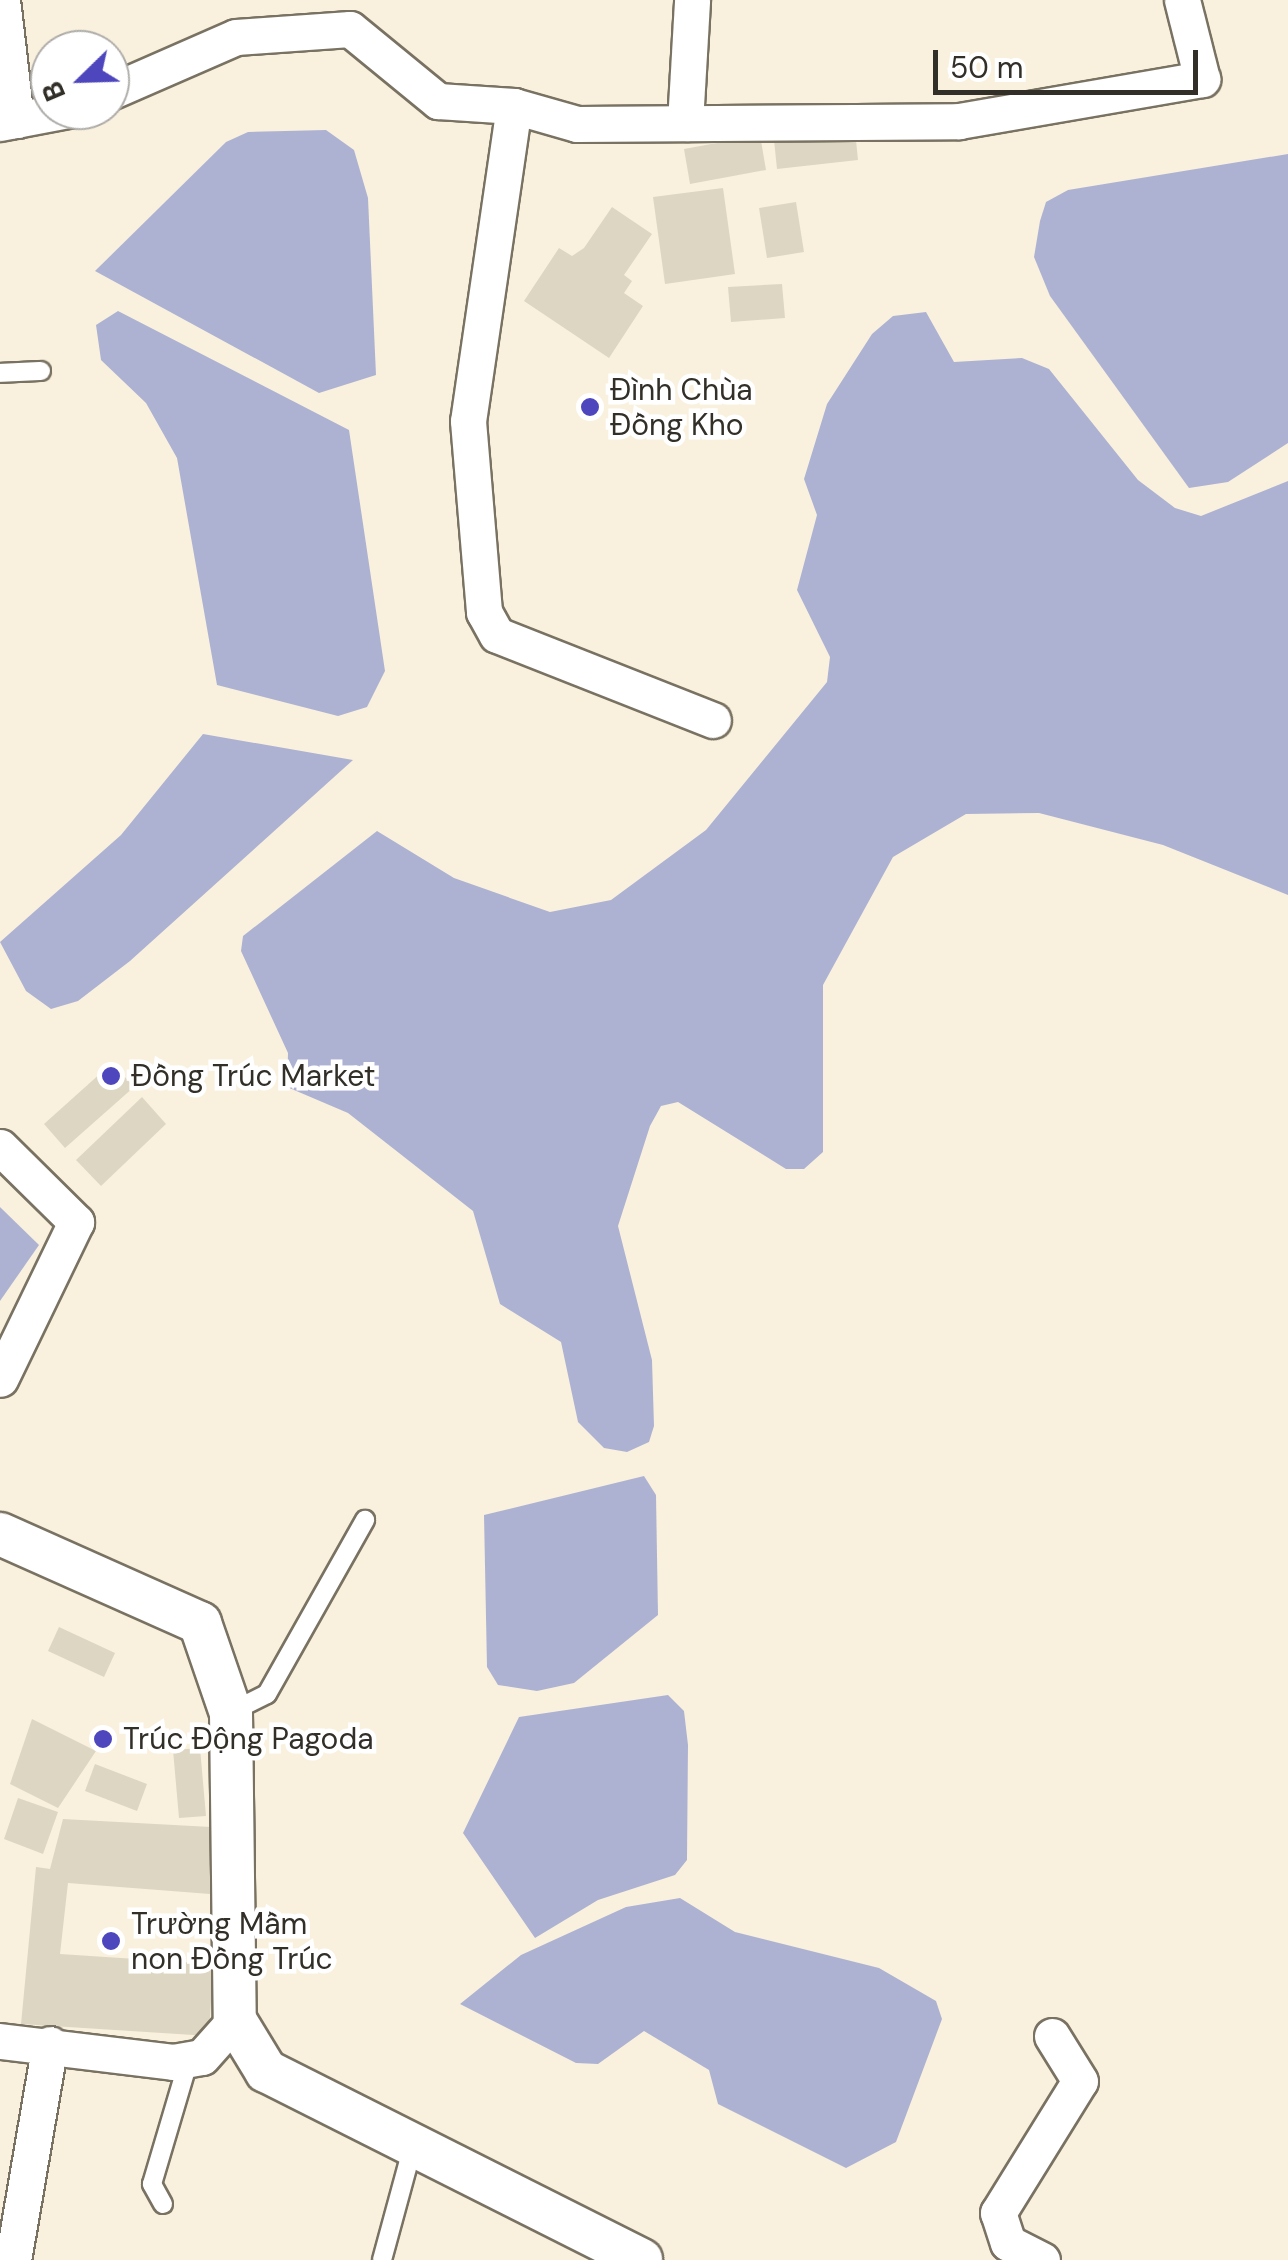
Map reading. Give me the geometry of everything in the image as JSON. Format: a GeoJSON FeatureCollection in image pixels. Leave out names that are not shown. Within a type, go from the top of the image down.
{"type":"FeatureCollection","features":[{"type":"Feature","properties":{"kind":"street"},"geometry":{"type":"LineString","coordinates":[[2,0],[8,121]]}},
{"type":"Feature","properties":{"kind":"street"},"geometry":{"type":"LineString","coordinates":[[684,123],[692,0]]}},
{"type":"Feature","properties":{"kind":"street"},"geometry":{"type":"LineString","coordinates":[[130,83],[236,37],[349,14],[438,101],[514,106],[577,124],[960,121],[1202,79],[1182,0]]}},
{"type":"Feature","properties":{"kind":"street"},"geometry":{"type":"LineString","coordinates":[[514,106],[468,421],[484,612],[497,635],[713,720]]}},
{"type":"Feature","properties":{"kind":"street"},"geometry":{"type":"LineString","coordinates":[[0,1148],[76,1222],[0,1379]]}},
{"type":"Feature","properties":{"kind":"street"},"geometry":{"type":"LineString","coordinates":[[0,1534],[200,1623],[230,1713],[235,2020],[266,2071],[641,2260]]}},
{"type":"Feature","properties":{"kind":"street"},"geometry":{"type":"LineString","coordinates":[[0,2041],[189,2059],[235,2020]]}},
{"type":"Feature","properties":{"kind":"street"},"geometry":{"type":"LineString","coordinates":[[1042,2260],[1008,2243],[998,2213],[1080,2081],[1052,2036]]}},
{"type":"Feature","properties":{"kind":"street"},"geometry":{"type":"LineString","coordinates":[[9,2247],[50,2044]]}},
{"type":"Feature","properties":{"kind":"lane"},"geometry":{"type":"LineString","coordinates":[[0,374],[41,371]]}},
{"type":"Feature","properties":{"kind":"lane"},"geometry":{"type":"LineString","coordinates":[[230,1713],[266,1694],[365,1520]]}},
{"type":"Feature","properties":{"kind":"lane"},"geometry":{"type":"LineString","coordinates":[[162,2204],[152,2184],[189,2059]]}},
{"type":"Feature","properties":{"kind":"lane"},"geometry":{"type":"LineString","coordinates":[[382,2260],[414,2146]]}},
{"type":"Feature","properties":{"kind":"water"},"geometry":{"type":"Polygon","coordinates":[[[326,130],[354,150],[368,198],[376,375],[319,393],[95,271],[226,142],[248,132],[326,130]]]}},
{"type":"Feature","properties":{"kind":"water"},"geometry":{"type":"Polygon","coordinates":[[[1288,154],[1288,443],[1228,482],[1189,488],[1050,296],[1034,257],[1040,221],[1046,202],[1068,190],[1288,154]]]}},
{"type":"Feature","properties":{"kind":"water"},"geometry":{"type":"Polygon","coordinates":[[[118,311],[349,430],[385,671],[367,707],[338,716],[217,685],[177,458],[146,403],[101,360],[96,325],[118,311]]]}},
{"type":"Feature","properties":{"kind":"water"},"geometry":{"type":"Polygon","coordinates":[[[926,312],[954,362],[1022,358],[1049,369],[1138,480],[1175,508],[1201,516],[1288,481],[1288,895],[1163,845],[1039,813],[966,814],[893,857],[823,985],[823,1152],[804,1169],[786,1169],[678,1102],[661,1106],[650,1126],[618,1226],[652,1360],[654,1426],[649,1442],[627,1452],[604,1448],[578,1422],[561,1342],[500,1304],[473,1211],[348,1113],[287,1087],[288,1053],[241,951],[243,936],[377,831],[454,878],[550,912],[611,900],[706,830],[827,682],[830,657],[797,590],[817,515],[804,479],[827,404],[872,334],[893,316],[926,312]]]}},
{"type":"Feature","properties":{"kind":"water"},"geometry":{"type":"Polygon","coordinates":[[[203,734],[353,760],[130,961],[78,1001],[51,1009],[26,991],[0,942],[121,835],[203,734]]]}},
{"type":"Feature","properties":{"kind":"water"},"geometry":{"type":"Polygon","coordinates":[[[0,1207],[39,1245],[0,1301],[0,1207]]]}},
{"type":"Feature","properties":{"kind":"water"},"geometry":{"type":"Polygon","coordinates":[[[644,1476],[656,1495],[658,1615],[574,1683],[537,1691],[498,1685],[487,1667],[484,1515],[644,1476]]]}},
{"type":"Feature","properties":{"kind":"water"},"geometry":{"type":"Polygon","coordinates":[[[668,1695],[684,1711],[688,1745],[687,1860],[675,1875],[598,1900],[535,1938],[463,1833],[519,1717],[668,1695]]]}},
{"type":"Feature","properties":{"kind":"water"},"geometry":{"type":"Polygon","coordinates":[[[680,1898],[735,1932],[879,1968],[936,2001],[942,2019],[896,2142],[846,2168],[718,2104],[709,2070],[644,2031],[598,2064],[576,2063],[460,2004],[521,1955],[626,1907],[680,1898]]]}},
{"type":"Feature","properties":{"kind":"building"},"geometry":{"type":"Polygon","coordinates":[[[855,131],[858,160],[777,169],[774,140],[855,131]]]}},
{"type":"Feature","properties":{"kind":"building"},"geometry":{"type":"Polygon","coordinates":[[[760,135],[766,170],[690,184],[684,149],[760,135]]]}},
{"type":"Feature","properties":{"kind":"building"},"geometry":{"type":"Polygon","coordinates":[[[723,188],[735,274],[665,284],[653,197],[723,188]]]}},
{"type":"Feature","properties":{"kind":"building"},"geometry":{"type":"Polygon","coordinates":[[[796,202],[804,252],[767,258],[759,208],[796,202]]]}},
{"type":"Feature","properties":{"kind":"building"},"geometry":{"type":"Polygon","coordinates":[[[612,207],[652,234],[624,275],[632,281],[624,293],[643,306],[609,358],[524,301],[559,248],[572,256],[584,248],[612,207]]]}},
{"type":"Feature","properties":{"kind":"building"},"geometry":{"type":"Polygon","coordinates":[[[782,284],[785,318],[731,322],[728,287],[782,284]]]}},
{"type":"Feature","properties":{"kind":"building"},"geometry":{"type":"Polygon","coordinates":[[[112,1063],[134,1087],[65,1148],[44,1124],[112,1063]]]}},
{"type":"Feature","properties":{"kind":"building"},"geometry":{"type":"Polygon","coordinates":[[[142,1097],[166,1124],[101,1186],[76,1160],[142,1097]]]}},
{"type":"Feature","properties":{"kind":"building"},"geometry":{"type":"Polygon","coordinates":[[[59,1627],[115,1653],[104,1677],[48,1651],[59,1627]]]}},
{"type":"Feature","properties":{"kind":"building"},"geometry":{"type":"Polygon","coordinates":[[[32,1719],[96,1751],[58,1808],[10,1784],[32,1719]]]}},
{"type":"Feature","properties":{"kind":"building"},"geometry":{"type":"Polygon","coordinates":[[[200,1748],[206,1816],[179,1818],[173,1750],[200,1748]]]}},
{"type":"Feature","properties":{"kind":"building"},"geometry":{"type":"Polygon","coordinates":[[[95,1764],[147,1784],[137,1811],[85,1791],[95,1764]]]}},
{"type":"Feature","properties":{"kind":"building"},"geometry":{"type":"Polygon","coordinates":[[[18,1798],[58,1812],[43,1854],[4,1839],[18,1798]]]}},
{"type":"Feature","properties":{"kind":"building"},"geometry":{"type":"Polygon","coordinates":[[[63,1819],[211,1827],[210,1894],[68,1883],[60,1954],[213,1964],[209,2036],[21,2024],[36,1867],[50,1869],[63,1819]]]}},
{"type":"Feature","properties":{"kind":"place","name":"Đình Chùa Đồng Kho"},"geometry":{"type":"Point","coordinates":[590,407]}},
{"type":"Feature","properties":{"kind":"place","name":"Đồng Trúc Market"},"geometry":{"type":"Point","coordinates":[111,1076]}},
{"type":"Feature","properties":{"kind":"place","name":"Trúc Động Pagoda"},"geometry":{"type":"Point","coordinates":[103,1739]}},
{"type":"Feature","properties":{"kind":"place","name":"Trường Mầm non Đồng Trúc"},"geometry":{"type":"Point","coordinates":[111,1941]}}]}
